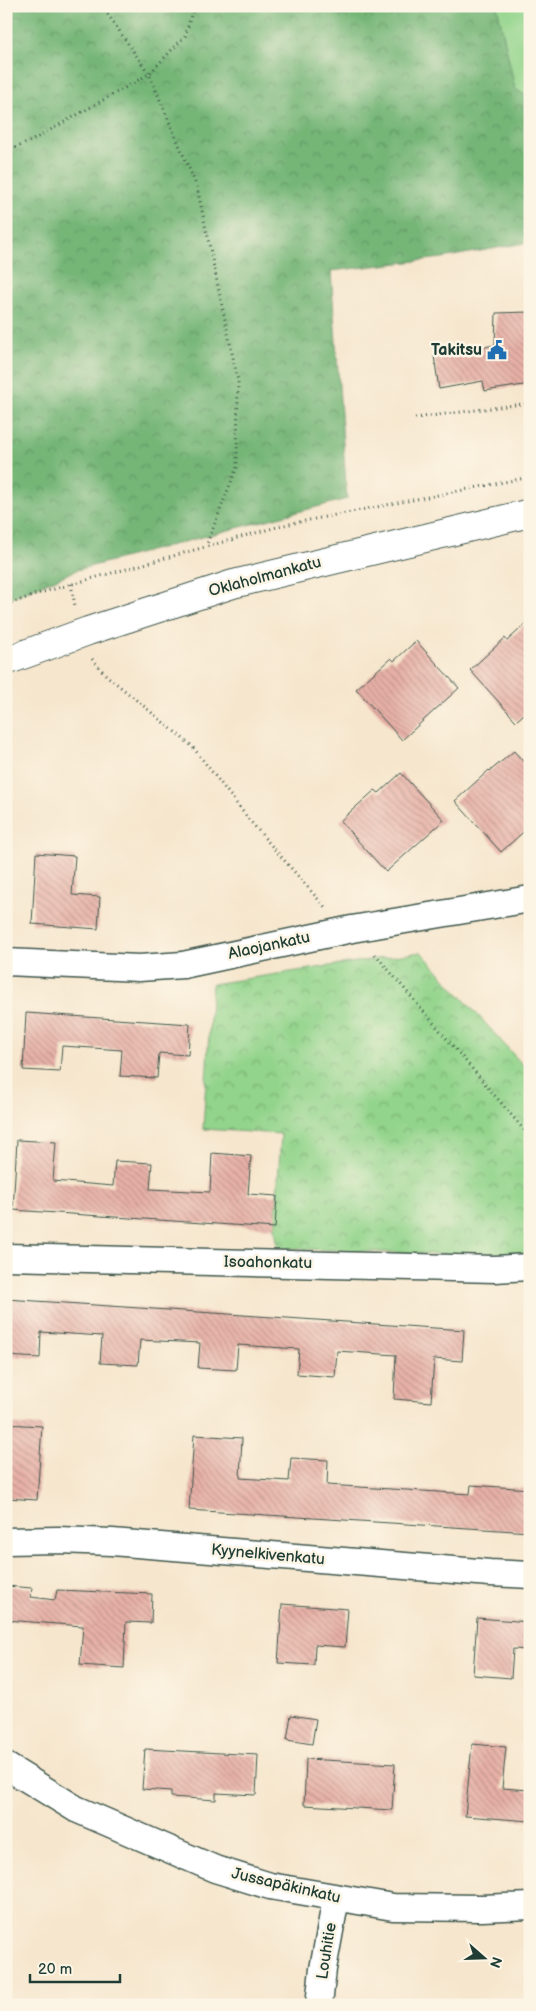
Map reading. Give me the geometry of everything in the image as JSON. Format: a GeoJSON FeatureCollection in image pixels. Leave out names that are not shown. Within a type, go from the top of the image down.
{"type":"FeatureCollection","features":[{"type":"Feature","properties":{"kind":"street","name":"Oklaholmankatu"},"geometry":{"type":"LineString","coordinates":[[6,661],[81,633],[233,584],[530,512]]}},
{"type":"Feature","properties":{"kind":"street","name":"Alaojankatu"},"geometry":{"type":"LineString","coordinates":[[6,962],[139,968],[183,965],[352,929],[530,899]]}},
{"type":"Feature","properties":{"kind":"street","name":"Isoahonkatu"},"geometry":{"type":"LineString","coordinates":[[6,1257],[495,1269],[530,1268]]}},
{"type":"Feature","properties":{"kind":"street","name":"Kyynelkivenkatu"},"geometry":{"type":"LineString","coordinates":[[6,1542],[58,1540],[112,1542],[530,1575]]}},
{"type":"Feature","properties":{"kind":"street","name":"Jussapäkinkatu"},"geometry":{"type":"LineString","coordinates":[[6,1766],[76,1809],[206,1866],[270,1886],[393,1907],[434,1909],[530,1906]]}},
{"type":"Feature","properties":{"kind":"street","name":"Louhitie"},"geometry":{"type":"LineString","coordinates":[[319,2005],[323,1969],[336,1898]]}},
{"type":"Feature","properties":{"kind":"path"},"geometry":{"type":"LineString","coordinates":[[102,6],[149,74],[197,187],[238,382],[237,467],[206,546]]}},
{"type":"Feature","properties":{"kind":"path"},"geometry":{"type":"LineString","coordinates":[[6,152],[31,141],[149,74],[185,36],[194,6]]}},
{"type":"Feature","properties":{"kind":"path"},"geometry":{"type":"LineString","coordinates":[[415,418],[530,403]]}},
{"type":"Feature","properties":{"kind":"path"},"geometry":{"type":"LineString","coordinates":[[6,605],[71,584],[284,525],[530,477]]}},
{"type":"Feature","properties":{"kind":"path"},"geometry":{"type":"LineString","coordinates":[[71,584],[81,633],[94,662],[106,675],[192,746],[250,821],[324,906],[352,929],[394,975],[530,1137]]}},
{"type":"Feature","properties":{"kind":"green space"},"geometry":{"type":"Polygon","coordinates":[[[6,6],[497,6],[515,89],[530,98],[530,242],[442,258],[331,271],[347,499],[77,570],[6,600],[6,6]]]}},
{"type":"Feature","properties":{"kind":"green space"},"geometry":{"type":"Polygon","coordinates":[[[497,6],[530,6],[530,98],[515,89],[497,6]]]}},
{"type":"Feature","properties":{"kind":"green space"},"geometry":{"type":"Polygon","coordinates":[[[421,952],[530,1073],[530,1254],[507,1257],[278,1248],[275,1228],[281,1134],[203,1129],[212,984],[421,952]]]}},
{"type":"Feature","properties":{"kind":"building","name":"Takitsu"},"geometry":{"type":"Polygon","coordinates":[[[530,312],[530,384],[485,391],[483,381],[439,389],[434,356],[495,345],[496,313],[530,312]]]}},
{"type":"Feature","properties":{"kind":"building"},"geometry":{"type":"Polygon","coordinates":[[[530,620],[530,709],[516,721],[470,670],[505,638],[507,641],[530,620]]]}},
{"type":"Feature","properties":{"kind":"building"},"geometry":{"type":"Polygon","coordinates":[[[416,641],[459,688],[402,740],[356,689],[391,658],[394,661],[416,641]]]}},
{"type":"Feature","properties":{"kind":"building"},"geometry":{"type":"Polygon","coordinates":[[[514,751],[530,769],[530,826],[501,852],[455,801],[489,770],[514,751]]]}},
{"type":"Feature","properties":{"kind":"building"},"geometry":{"type":"Polygon","coordinates":[[[401,773],[444,820],[386,872],[340,821],[375,790],[379,793],[401,773]]]}},
{"type":"Feature","properties":{"kind":"building"},"geometry":{"type":"Polygon","coordinates":[[[36,853],[75,856],[72,895],[100,897],[98,929],[32,924],[36,853]]]}},
{"type":"Feature","properties":{"kind":"building"},"geometry":{"type":"Polygon","coordinates":[[[26,1013],[190,1024],[188,1055],[159,1053],[157,1078],[120,1076],[122,1050],[62,1046],[60,1072],[23,1070],[26,1013]]]}},
{"type":"Feature","properties":{"kind":"building"},"geometry":{"type":"Polygon","coordinates":[[[17,1140],[56,1142],[53,1181],[113,1186],[115,1161],[152,1163],[150,1189],[210,1192],[212,1153],[251,1156],[248,1194],[277,1196],[275,1228],[13,1210],[17,1140]]]}},
{"type":"Feature","properties":{"kind":"building"},"geometry":{"type":"Polygon","coordinates":[[[6,1299],[464,1330],[462,1361],[434,1359],[431,1402],[394,1399],[396,1355],[337,1351],[335,1377],[297,1374],[299,1349],[238,1345],[236,1370],[198,1368],[200,1343],[140,1340],[138,1365],[100,1363],[102,1336],[41,1332],[40,1358],[6,1356],[6,1299]]]}},
{"type":"Feature","properties":{"kind":"building"},"geometry":{"type":"Polygon","coordinates":[[[6,1424],[42,1426],[37,1500],[6,1498],[6,1424]]]}},
{"type":"Feature","properties":{"kind":"building"},"geometry":{"type":"Polygon","coordinates":[[[194,1435],[242,1438],[240,1478],[289,1481],[291,1458],[328,1460],[327,1485],[470,1494],[471,1485],[530,1489],[530,1532],[189,1510],[194,1435]]]}},
{"type":"Feature","properties":{"kind":"building"},"geometry":{"type":"Polygon","coordinates":[[[6,1586],[32,1588],[31,1597],[55,1600],[57,1590],[152,1594],[151,1623],[126,1622],[124,1668],[80,1665],[83,1626],[6,1620],[6,1586]]]}},
{"type":"Feature","properties":{"kind":"building"},"geometry":{"type":"Polygon","coordinates":[[[282,1604],[348,1609],[345,1647],[315,1645],[314,1665],[278,1663],[282,1604]]]}},
{"type":"Feature","properties":{"kind":"building"},"geometry":{"type":"Polygon","coordinates":[[[477,1618],[530,1622],[530,1650],[513,1649],[511,1678],[473,1675],[477,1618]]]}},
{"type":"Feature","properties":{"kind":"building"},"geometry":{"type":"Polygon","coordinates":[[[291,1715],[316,1719],[312,1744],[287,1740],[291,1715]]]}},
{"type":"Feature","properties":{"kind":"building"},"geometry":{"type":"Polygon","coordinates":[[[472,1744],[506,1747],[502,1788],[530,1790],[530,1821],[465,1816],[472,1744]]]}},
{"type":"Feature","properties":{"kind":"building"},"geometry":{"type":"Polygon","coordinates":[[[145,1749],[258,1755],[256,1795],[216,1793],[216,1800],[171,1797],[171,1791],[142,1789],[145,1749]]]}},
{"type":"Feature","properties":{"kind":"building"},"geometry":{"type":"Polygon","coordinates":[[[306,1759],[395,1764],[392,1810],[304,1805],[306,1759]]]}},
{"type":"Feature","properties":{"kind":"place","name":"Takitsu"},"geometry":{"type":"Point","coordinates":[497,350]}}]}
